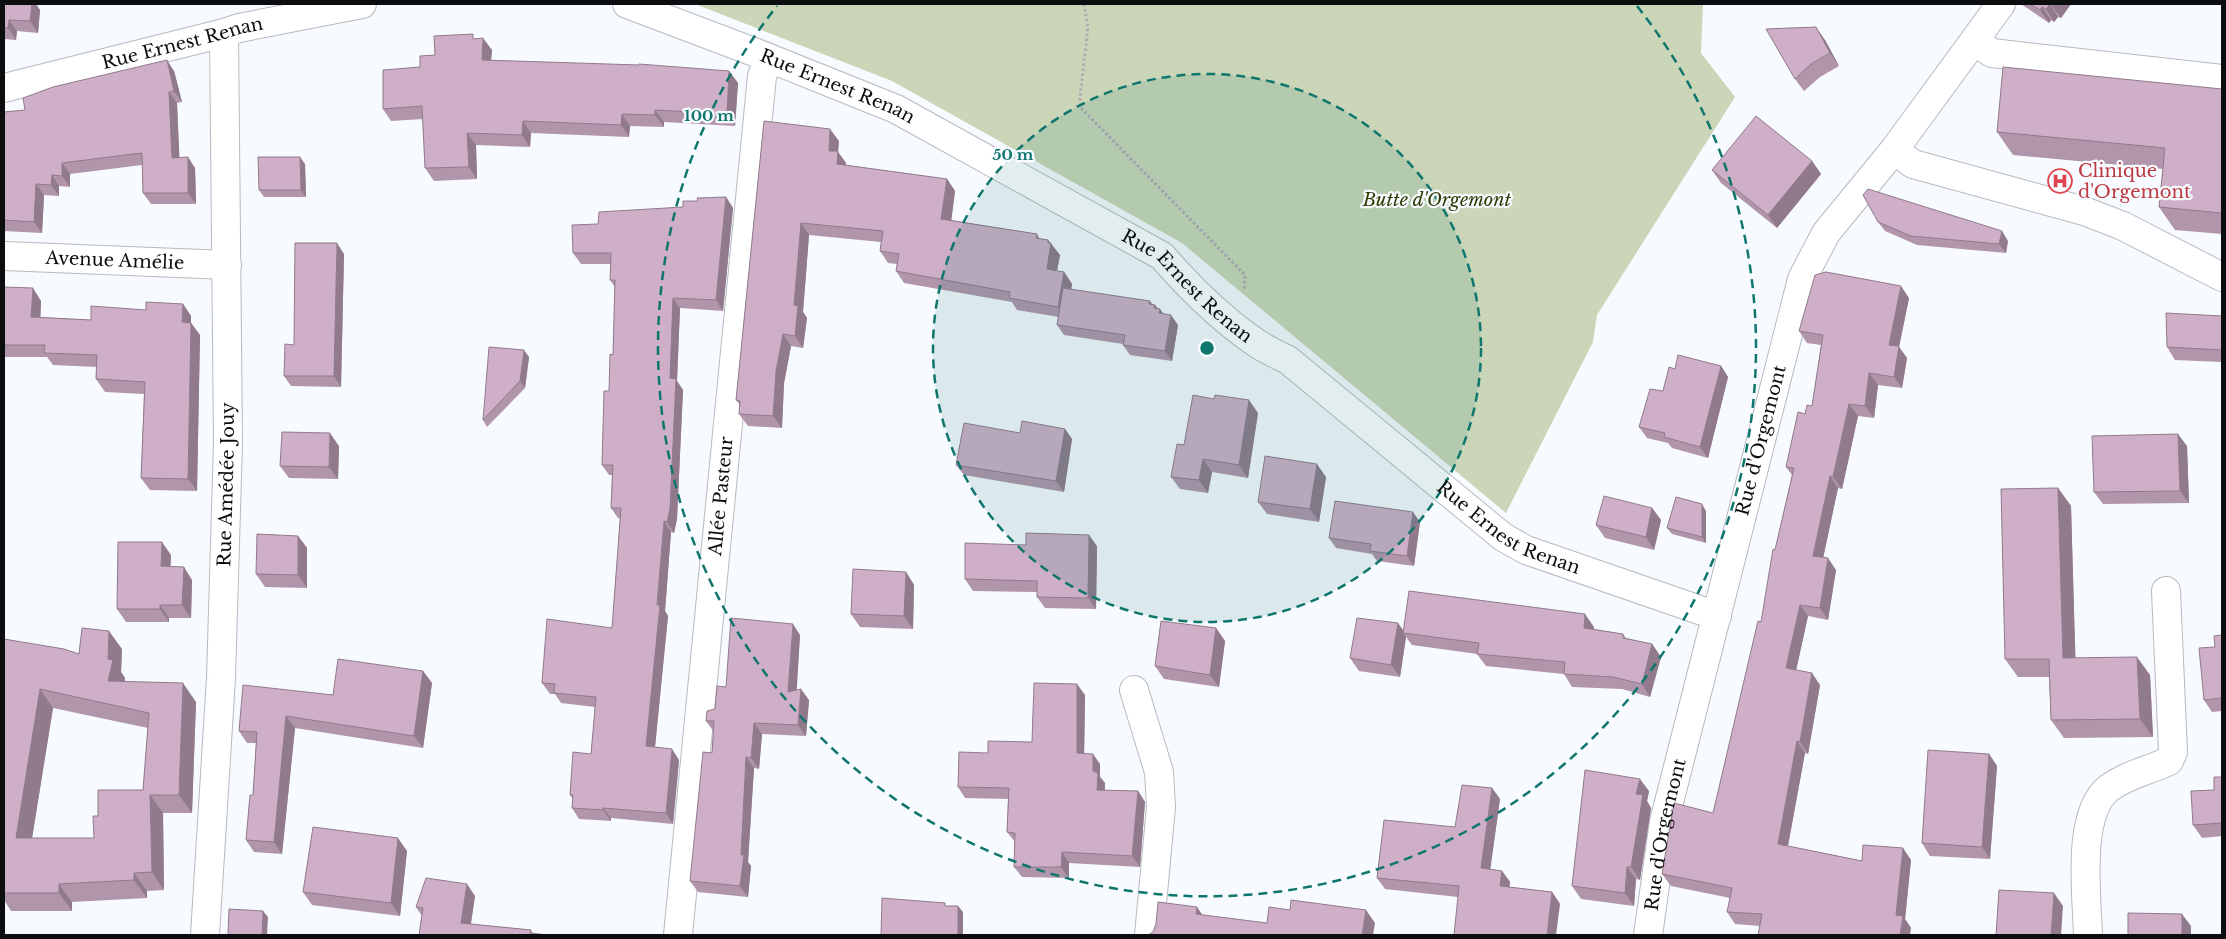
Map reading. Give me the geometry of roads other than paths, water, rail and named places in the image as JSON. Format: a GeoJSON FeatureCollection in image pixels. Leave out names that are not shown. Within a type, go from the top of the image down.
{"type":"FeatureCollection","features":[{"type":"Feature","properties":{"kind":"street","name":"Rue Ernest Renan"},"geometry":{"type":"LineString","coordinates":[[4,88],[239,28],[362,4]]}},
{"type":"Feature","properties":{"kind":"street","name":"Rue Ernest Renan"},"geometry":{"type":"LineString","coordinates":[[626,4],[769,58],[896,109],[1162,256],[1188,285],[1223,316],[1258,344],[1288,360],[1503,537],[1526,550],[1717,616]]}},
{"type":"Feature","properties":{"kind":"street","name":"Rue d'Orgemont"},"geometry":{"type":"LineString","coordinates":[[1648,935],[1664,822],[1802,279],[1826,233],[1894,150],[2001,4]]}},
{"type":"Feature","properties":{"kind":"street","name":"Rue Amédée Jouy"},"geometry":{"type":"LineString","coordinates":[[205,935],[221,678],[228,443],[224,33]]}},
{"type":"Feature","properties":{"kind":"street"},"geometry":{"type":"LineString","coordinates":[[1974,41],[1992,53],[2222,79]]}},
{"type":"Feature","properties":{"kind":"street","name":"Allée Pasteur"},"geometry":{"type":"LineString","coordinates":[[678,935],[746,228],[762,76],[769,58]]}},
{"type":"Feature","properties":{"kind":"street"},"geometry":{"type":"LineString","coordinates":[[1894,150],[1913,164],[2084,212],[2115,223],[2222,277]]}},
{"type":"Feature","properties":{"kind":"street","name":"Avenue Amélie"},"geometry":{"type":"LineString","coordinates":[[4,256],[227,265]]}},
{"type":"Feature","properties":{"kind":"street"},"geometry":{"type":"LineString","coordinates":[[2088,935],[2086,844],[2088,827],[2095,805],[2107,790],[2124,778],[2169,762],[2173,752],[2166,590]]}},
{"type":"Feature","properties":{"kind":"street"},"geometry":{"type":"LineString","coordinates":[[1134,690],[1159,772],[1161,807],[1150,935]]}},
{"type":"Feature","properties":{"kind":"place","name":"Clinique d'Orgemont"},"geometry":{"type":"Point","coordinates":[2060,181]}},
{"type":"Feature","properties":{"kind":"park label","name":"Butte d'Orgemont"},"geometry":{"type":"Point","coordinates":[1437,200]}}]}
